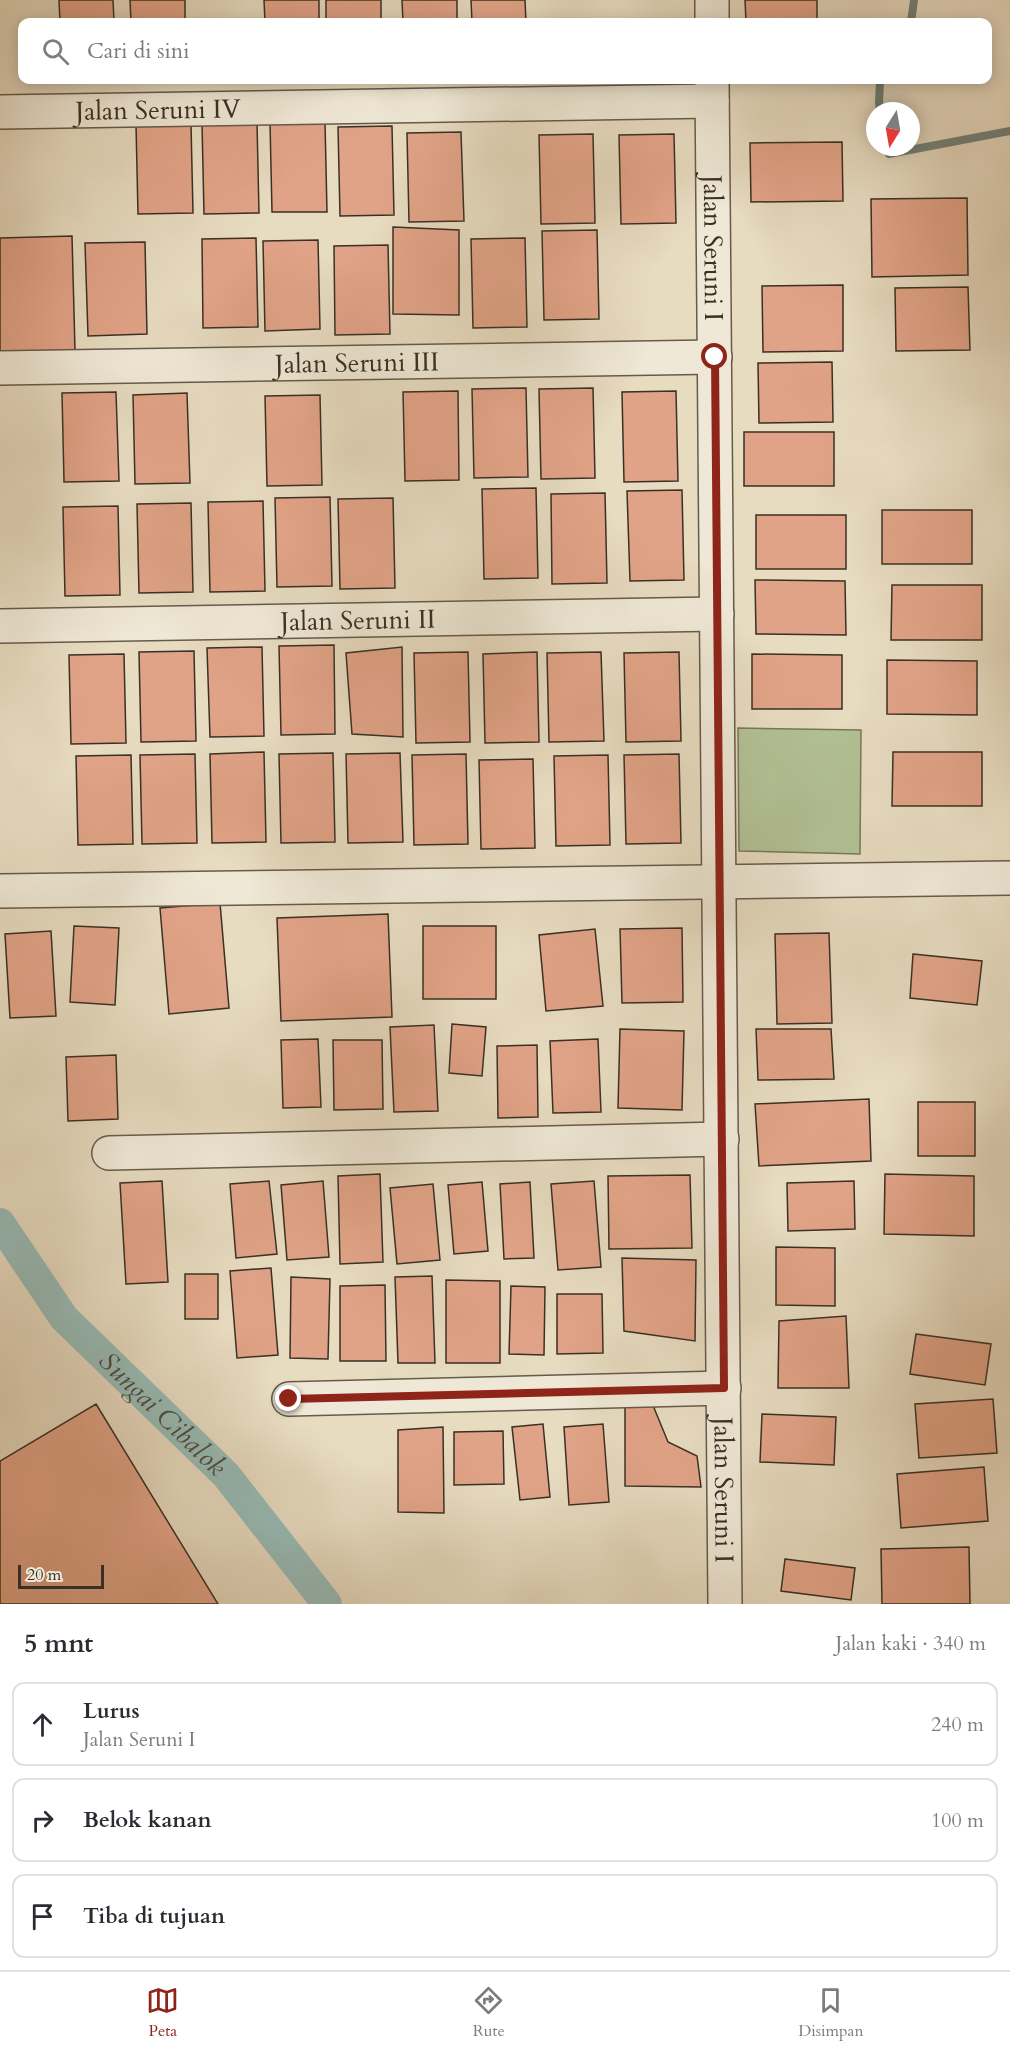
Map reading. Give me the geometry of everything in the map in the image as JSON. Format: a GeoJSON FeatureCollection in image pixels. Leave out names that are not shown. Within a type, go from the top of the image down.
{"type":"FeatureCollection","features":[{"type":"Feature","properties":{"kind":"street"},"geometry":{"type":"LineString","coordinates":[[711,0],[712,18]]}},
{"type":"Feature","properties":{"kind":"street","name":"Jalan Seruni IV"},"geometry":{"type":"LineString","coordinates":[[0,112],[712,90]]}},
{"type":"Feature","properties":{"kind":"street","name":"Jalan Seruni I"},"geometry":{"type":"LineString","coordinates":[[712,90],[725,1604]]}},
{"type":"Feature","properties":{"kind":"street","name":"Jalan Seruni III"},"geometry":{"type":"LineString","coordinates":[[0,368],[715,357]]}},
{"type":"Feature","properties":{"kind":"street","name":"Jalan Seruni II"},"geometry":{"type":"LineString","coordinates":[[0,627],[717,614]]}},
{"type":"Feature","properties":{"kind":"street"},"geometry":{"type":"LineString","coordinates":[[0,891],[1010,878]]}},
{"type":"Feature","properties":{"kind":"street"},"geometry":{"type":"LineString","coordinates":[[110,1153],[722,1139]]}},
{"type":"Feature","properties":{"kind":"street"},"geometry":{"type":"LineString","coordinates":[[289,1399],[724,1388]]}},
{"type":"Feature","properties":{"kind":"green space"},"geometry":{"type":"Polygon","coordinates":[[[738,728],[861,730],[860,854],[739,851],[738,728]]]}},
{"type":"Feature","properties":{"kind":"building"},"geometry":{"type":"Polygon","coordinates":[[[59,0],[113,0],[114,18],[60,18],[59,0]]]}},
{"type":"Feature","properties":{"kind":"building"},"geometry":{"type":"Polygon","coordinates":[[[130,0],[185,0],[185,18],[131,18],[130,0]]]}},
{"type":"Feature","properties":{"kind":"building"},"geometry":{"type":"Polygon","coordinates":[[[264,0],[319,0],[319,18],[265,18],[264,0]]]}},
{"type":"Feature","properties":{"kind":"building"},"geometry":{"type":"Polygon","coordinates":[[[326,0],[381,0],[381,18],[326,18],[326,0]]]}},
{"type":"Feature","properties":{"kind":"building"},"geometry":{"type":"Polygon","coordinates":[[[402,0],[457,0],[457,18],[403,18],[402,0]]]}},
{"type":"Feature","properties":{"kind":"building"},"geometry":{"type":"Polygon","coordinates":[[[471,0],[525,0],[526,18],[472,18],[471,0]]]}},
{"type":"Feature","properties":{"kind":"building"},"geometry":{"type":"Polygon","coordinates":[[[745,0],[817,0],[817,18],[746,18],[745,0]]]}},
{"type":"Feature","properties":{"kind":"building"},"geometry":{"type":"Polygon","coordinates":[[[325,122],[327,212],[272,212],[270,123],[325,122]]]}},
{"type":"Feature","properties":{"kind":"building"},"geometry":{"type":"Polygon","coordinates":[[[257,123],[259,213],[204,214],[202,124],[257,123]]]}},
{"type":"Feature","properties":{"kind":"building"},"geometry":{"type":"Polygon","coordinates":[[[191,124],[193,213],[138,214],[136,125],[191,124]]]}},
{"type":"Feature","properties":{"kind":"building"},"geometry":{"type":"Polygon","coordinates":[[[392,126],[394,215],[340,216],[338,127],[392,126]]]}},
{"type":"Feature","properties":{"kind":"building"},"geometry":{"type":"Polygon","coordinates":[[[461,132],[464,221],[409,222],[407,133],[461,132]]]}},
{"type":"Feature","properties":{"kind":"building"},"geometry":{"type":"Polygon","coordinates":[[[593,134],[595,223],[541,224],[539,135],[593,134]]]}},
{"type":"Feature","properties":{"kind":"building"},"geometry":{"type":"Polygon","coordinates":[[[674,134],[676,223],[621,224],[619,135],[674,134]]]}},
{"type":"Feature","properties":{"kind":"building"},"geometry":{"type":"Polygon","coordinates":[[[842,142],[843,201],[751,202],[750,143],[842,142]]]}},
{"type":"Feature","properties":{"kind":"building"},"geometry":{"type":"Polygon","coordinates":[[[967,198],[968,275],[872,277],[871,199],[967,198]]]}},
{"type":"Feature","properties":{"kind":"building"},"geometry":{"type":"Polygon","coordinates":[[[393,227],[459,230],[459,315],[393,314],[393,227]]]}},
{"type":"Feature","properties":{"kind":"building"},"geometry":{"type":"Polygon","coordinates":[[[597,230],[599,319],[544,320],[542,231],[597,230]]]}},
{"type":"Feature","properties":{"kind":"building"},"geometry":{"type":"Polygon","coordinates":[[[72,236],[75,350],[0,352],[0,238],[72,236]]]}},
{"type":"Feature","properties":{"kind":"building"},"geometry":{"type":"Polygon","coordinates":[[[256,238],[258,327],[203,328],[202,239],[256,238]]]}},
{"type":"Feature","properties":{"kind":"building"},"geometry":{"type":"Polygon","coordinates":[[[525,238],[527,327],[473,328],[471,239],[525,238]]]}},
{"type":"Feature","properties":{"kind":"building"},"geometry":{"type":"Polygon","coordinates":[[[318,240],[320,329],[265,331],[263,241],[318,240]]]}},
{"type":"Feature","properties":{"kind":"building"},"geometry":{"type":"Polygon","coordinates":[[[145,242],[147,334],[88,336],[85,243],[145,242]]]}},
{"type":"Feature","properties":{"kind":"building"},"geometry":{"type":"Polygon","coordinates":[[[388,245],[390,334],[335,335],[334,246],[388,245]]]}},
{"type":"Feature","properties":{"kind":"building"},"geometry":{"type":"Polygon","coordinates":[[[843,285],[843,351],[763,352],[762,286],[843,285]]]}},
{"type":"Feature","properties":{"kind":"building"},"geometry":{"type":"Polygon","coordinates":[[[968,287],[970,350],[896,351],[895,288],[968,287]]]}},
{"type":"Feature","properties":{"kind":"building"},"geometry":{"type":"Polygon","coordinates":[[[832,362],[833,422],[759,423],[758,363],[832,362]]]}},
{"type":"Feature","properties":{"kind":"building"},"geometry":{"type":"Polygon","coordinates":[[[526,388],[528,477],[474,478],[472,389],[526,388]]]}},
{"type":"Feature","properties":{"kind":"building"},"geometry":{"type":"Polygon","coordinates":[[[593,388],[595,478],[541,479],[539,389],[593,388]]]}},
{"type":"Feature","properties":{"kind":"building"},"geometry":{"type":"Polygon","coordinates":[[[458,391],[459,480],[405,481],[403,392],[458,391]]]}},
{"type":"Feature","properties":{"kind":"building"},"geometry":{"type":"Polygon","coordinates":[[[676,391],[678,481],[624,482],[622,392],[676,391]]]}},
{"type":"Feature","properties":{"kind":"building"},"geometry":{"type":"Polygon","coordinates":[[[116,392],[119,481],[64,482],[62,393],[116,392]]]}},
{"type":"Feature","properties":{"kind":"building"},"geometry":{"type":"Polygon","coordinates":[[[187,393],[190,483],[135,484],[133,395],[187,393]]]}},
{"type":"Feature","properties":{"kind":"building"},"geometry":{"type":"Polygon","coordinates":[[[320,395],[322,485],[267,486],[265,396],[320,395]]]}},
{"type":"Feature","properties":{"kind":"building"},"geometry":{"type":"Polygon","coordinates":[[[744,432],[834,432],[834,486],[744,486],[744,432]]]}},
{"type":"Feature","properties":{"kind":"building"},"geometry":{"type":"Polygon","coordinates":[[[536,488],[538,578],[484,579],[482,489],[536,488]]]}},
{"type":"Feature","properties":{"kind":"building"},"geometry":{"type":"Polygon","coordinates":[[[682,490],[684,580],[630,581],[627,491],[682,490]]]}},
{"type":"Feature","properties":{"kind":"building"},"geometry":{"type":"Polygon","coordinates":[[[605,493],[607,583],[552,584],[551,494],[605,493]]]}},
{"type":"Feature","properties":{"kind":"building"},"geometry":{"type":"Polygon","coordinates":[[[330,497],[332,586],[277,587],[275,498],[330,497]]]}},
{"type":"Feature","properties":{"kind":"building"},"geometry":{"type":"Polygon","coordinates":[[[393,498],[395,588],[340,589],[338,499],[393,498]]]}},
{"type":"Feature","properties":{"kind":"building"},"geometry":{"type":"Polygon","coordinates":[[[263,501],[265,591],[210,592],[208,502],[263,501]]]}},
{"type":"Feature","properties":{"kind":"building"},"geometry":{"type":"Polygon","coordinates":[[[191,503],[193,592],[139,593],[137,504],[191,503]]]}},
{"type":"Feature","properties":{"kind":"building"},"geometry":{"type":"Polygon","coordinates":[[[118,506],[120,595],[65,596],[63,507],[118,506]]]}},
{"type":"Feature","properties":{"kind":"building"},"geometry":{"type":"Polygon","coordinates":[[[882,510],[972,510],[972,564],[882,564],[882,510]]]}},
{"type":"Feature","properties":{"kind":"building"},"geometry":{"type":"Polygon","coordinates":[[[756,515],[846,515],[846,569],[756,569],[756,515]]]}},
{"type":"Feature","properties":{"kind":"building"},"geometry":{"type":"Polygon","coordinates":[[[755,580],[845,581],[846,635],[756,634],[755,580]]]}},
{"type":"Feature","properties":{"kind":"building"},"geometry":{"type":"Polygon","coordinates":[[[892,585],[982,585],[982,640],[891,640],[892,585]]]}},
{"type":"Feature","properties":{"kind":"building"},"geometry":{"type":"Polygon","coordinates":[[[334,645],[335,734],[281,735],[279,646],[334,645]]]}},
{"type":"Feature","properties":{"kind":"building"},"geometry":{"type":"Polygon","coordinates":[[[262,647],[264,736],[210,737],[207,648],[262,647]]]}},
{"type":"Feature","properties":{"kind":"building"},"geometry":{"type":"Polygon","coordinates":[[[402,647],[403,737],[352,734],[346,653],[402,647]]]}},
{"type":"Feature","properties":{"kind":"building"},"geometry":{"type":"Polygon","coordinates":[[[194,651],[196,741],[141,742],[139,652],[194,651]]]}},
{"type":"Feature","properties":{"kind":"building"},"geometry":{"type":"Polygon","coordinates":[[[468,652],[470,742],[416,743],[414,653],[468,652]]]}},
{"type":"Feature","properties":{"kind":"building"},"geometry":{"type":"Polygon","coordinates":[[[537,652],[539,742],[485,743],[483,654],[537,652]]]}},
{"type":"Feature","properties":{"kind":"building"},"geometry":{"type":"Polygon","coordinates":[[[601,652],[604,741],[549,742],[547,653],[601,652]]]}},
{"type":"Feature","properties":{"kind":"building"},"geometry":{"type":"Polygon","coordinates":[[[679,652],[681,741],[626,742],[624,653],[679,652]]]}},
{"type":"Feature","properties":{"kind":"building"},"geometry":{"type":"Polygon","coordinates":[[[124,654],[126,743],[71,744],[69,655],[124,654]]]}},
{"type":"Feature","properties":{"kind":"building"},"geometry":{"type":"Polygon","coordinates":[[[752,654],[842,655],[842,709],[752,709],[752,654]]]}},
{"type":"Feature","properties":{"kind":"building"},"geometry":{"type":"Polygon","coordinates":[[[887,660],[977,661],[977,715],[887,714],[887,660]]]}},
{"type":"Feature","properties":{"kind":"building"},"geometry":{"type":"Polygon","coordinates":[[[264,752],[266,842],[212,843],[210,754],[264,752]]]}},
{"type":"Feature","properties":{"kind":"building"},"geometry":{"type":"Polygon","coordinates":[[[893,752],[982,752],[982,806],[892,806],[893,752]]]}},
{"type":"Feature","properties":{"kind":"building"},"geometry":{"type":"Polygon","coordinates":[[[333,753],[335,842],[281,843],[279,754],[333,753]]]}},
{"type":"Feature","properties":{"kind":"building"},"geometry":{"type":"Polygon","coordinates":[[[400,753],[403,842],[348,843],[346,754],[400,753]]]}},
{"type":"Feature","properties":{"kind":"building"},"geometry":{"type":"Polygon","coordinates":[[[195,754],[197,843],[142,844],[140,755],[195,754]]]}},
{"type":"Feature","properties":{"kind":"building"},"geometry":{"type":"Polygon","coordinates":[[[466,754],[468,844],[414,845],[412,755],[466,754]]]}},
{"type":"Feature","properties":{"kind":"building"},"geometry":{"type":"Polygon","coordinates":[[[679,754],[681,843],[626,844],[624,755],[679,754]]]}},
{"type":"Feature","properties":{"kind":"building"},"geometry":{"type":"Polygon","coordinates":[[[131,755],[133,844],[78,845],[76,756],[131,755]]]}},
{"type":"Feature","properties":{"kind":"building"},"geometry":{"type":"Polygon","coordinates":[[[608,755],[610,845],[556,846],[554,756],[608,755]]]}},
{"type":"Feature","properties":{"kind":"building"},"geometry":{"type":"Polygon","coordinates":[[[533,759],[535,848],[481,849],[479,760],[533,759]]]}},
{"type":"Feature","properties":{"kind":"building"},"geometry":{"type":"Polygon","coordinates":[[[220,903],[229,1008],[169,1014],[160,908],[220,903]]]}},
{"type":"Feature","properties":{"kind":"building"},"geometry":{"type":"Polygon","coordinates":[[[388,914],[392,1017],[281,1021],[277,918],[388,914]]]}},
{"type":"Feature","properties":{"kind":"building"},"geometry":{"type":"Polygon","coordinates":[[[74,926],[119,928],[115,1005],[70,1002],[74,926]]]}},
{"type":"Feature","properties":{"kind":"building"},"geometry":{"type":"Polygon","coordinates":[[[423,926],[496,926],[496,999],[423,999],[423,926]]]}},
{"type":"Feature","properties":{"kind":"building"},"geometry":{"type":"Polygon","coordinates":[[[682,928],[683,1002],[622,1003],[620,929],[682,928]]]}},
{"type":"Feature","properties":{"kind":"building"},"geometry":{"type":"Polygon","coordinates":[[[595,929],[603,1006],[546,1011],[539,935],[595,929]]]}},
{"type":"Feature","properties":{"kind":"building"},"geometry":{"type":"Polygon","coordinates":[[[51,931],[56,1016],[10,1018],[5,934],[51,931]]]}},
{"type":"Feature","properties":{"kind":"building"},"geometry":{"type":"Polygon","coordinates":[[[829,933],[832,1023],[777,1024],[775,934],[829,933]]]}},
{"type":"Feature","properties":{"kind":"building"},"geometry":{"type":"Polygon","coordinates":[[[913,954],[982,961],[977,1005],[910,998],[913,954]]]}},
{"type":"Feature","properties":{"kind":"building"},"geometry":{"type":"Polygon","coordinates":[[[452,1024],[486,1027],[482,1076],[449,1073],[452,1024]]]}},
{"type":"Feature","properties":{"kind":"building"},"geometry":{"type":"Polygon","coordinates":[[[434,1025],[438,1111],[394,1112],[390,1027],[434,1025]]]}},
{"type":"Feature","properties":{"kind":"building"},"geometry":{"type":"Polygon","coordinates":[[[620,1029],[684,1031],[682,1110],[618,1108],[620,1029]]]}},
{"type":"Feature","properties":{"kind":"building"},"geometry":{"type":"Polygon","coordinates":[[[756,1029],[831,1029],[834,1079],[758,1080],[756,1029]]]}},
{"type":"Feature","properties":{"kind":"building"},"geometry":{"type":"Polygon","coordinates":[[[318,1039],[321,1107],[283,1108],[281,1040],[318,1039]]]}},
{"type":"Feature","properties":{"kind":"building"},"geometry":{"type":"Polygon","coordinates":[[[598,1039],[601,1112],[553,1113],[550,1041],[598,1039]]]}},
{"type":"Feature","properties":{"kind":"building"},"geometry":{"type":"Polygon","coordinates":[[[333,1040],[382,1040],[383,1109],[334,1110],[333,1040]]]}},
{"type":"Feature","properties":{"kind":"building"},"geometry":{"type":"Polygon","coordinates":[[[537,1045],[538,1117],[498,1118],[497,1046],[537,1045]]]}},
{"type":"Feature","properties":{"kind":"building"},"geometry":{"type":"Polygon","coordinates":[[[116,1055],[118,1119],[68,1121],[66,1057],[116,1055]]]}},
{"type":"Feature","properties":{"kind":"building"},"geometry":{"type":"Polygon","coordinates":[[[869,1099],[871,1161],[759,1166],[755,1104],[869,1099]]]}},
{"type":"Feature","properties":{"kind":"building"},"geometry":{"type":"Polygon","coordinates":[[[918,1102],[975,1102],[975,1156],[918,1156],[918,1102]]]}},
{"type":"Feature","properties":{"kind":"building"},"geometry":{"type":"Polygon","coordinates":[[[380,1174],[383,1262],[340,1264],[338,1176],[380,1174]]]}},
{"type":"Feature","properties":{"kind":"building"},"geometry":{"type":"Polygon","coordinates":[[[885,1174],[974,1176],[974,1236],[884,1234],[885,1174]]]}},
{"type":"Feature","properties":{"kind":"building"},"geometry":{"type":"Polygon","coordinates":[[[690,1175],[692,1248],[609,1249],[608,1176],[690,1175]]]}},
{"type":"Feature","properties":{"kind":"building"},"geometry":{"type":"Polygon","coordinates":[[[162,1181],[168,1282],[126,1284],[120,1183],[162,1181]]]}},
{"type":"Feature","properties":{"kind":"building"},"geometry":{"type":"Polygon","coordinates":[[[269,1181],[277,1254],[236,1258],[230,1184],[269,1181]]]}},
{"type":"Feature","properties":{"kind":"building"},"geometry":{"type":"Polygon","coordinates":[[[323,1181],[329,1257],[287,1260],[281,1185],[323,1181]]]}},
{"type":"Feature","properties":{"kind":"building"},"geometry":{"type":"Polygon","coordinates":[[[594,1181],[601,1267],[558,1270],[551,1184],[594,1181]]]}},
{"type":"Feature","properties":{"kind":"building"},"geometry":{"type":"Polygon","coordinates":[[[854,1181],[855,1229],[788,1231],[787,1183],[854,1181]]]}},
{"type":"Feature","properties":{"kind":"building"},"geometry":{"type":"Polygon","coordinates":[[[482,1182],[488,1251],[454,1254],[448,1185],[482,1182]]]}},
{"type":"Feature","properties":{"kind":"building"},"geometry":{"type":"Polygon","coordinates":[[[530,1182],[534,1258],[504,1259],[500,1184],[530,1182]]]}},
{"type":"Feature","properties":{"kind":"building"},"geometry":{"type":"Polygon","coordinates":[[[433,1184],[440,1260],[397,1264],[390,1188],[433,1184]]]}},
{"type":"Feature","properties":{"kind":"building"},"geometry":{"type":"Polygon","coordinates":[[[776,1247],[835,1248],[835,1306],[776,1305],[776,1247]]]}},
{"type":"Feature","properties":{"kind":"building"},"geometry":{"type":"Polygon","coordinates":[[[622,1258],[696,1260],[695,1341],[624,1331],[622,1258]]]}},
{"type":"Feature","properties":{"kind":"building"},"geometry":{"type":"Polygon","coordinates":[[[271,1268],[278,1355],[237,1358],[230,1271],[271,1268]]]}},
{"type":"Feature","properties":{"kind":"building"},"geometry":{"type":"Polygon","coordinates":[[[185,1274],[218,1274],[218,1319],[185,1319],[185,1274]]]}},
{"type":"Feature","properties":{"kind":"building"},"geometry":{"type":"Polygon","coordinates":[[[432,1276],[435,1363],[398,1363],[395,1277],[432,1276]]]}},
{"type":"Feature","properties":{"kind":"building"},"geometry":{"type":"Polygon","coordinates":[[[291,1277],[330,1279],[328,1359],[290,1358],[291,1277]]]}},
{"type":"Feature","properties":{"kind":"building"},"geometry":{"type":"Polygon","coordinates":[[[446,1280],[500,1281],[500,1363],[446,1363],[446,1280]]]}},
{"type":"Feature","properties":{"kind":"building"},"geometry":{"type":"Polygon","coordinates":[[[385,1285],[386,1361],[340,1361],[340,1286],[385,1285]]]}},
{"type":"Feature","properties":{"kind":"building"},"geometry":{"type":"Polygon","coordinates":[[[511,1286],[545,1287],[544,1355],[509,1354],[511,1286]]]}},
{"type":"Feature","properties":{"kind":"building"},"geometry":{"type":"Polygon","coordinates":[[[557,1294],[602,1294],[603,1353],[557,1354],[557,1294]]]}},
{"type":"Feature","properties":{"kind":"building"},"geometry":{"type":"Polygon","coordinates":[[[846,1316],[849,1388],[778,1388],[779,1321],[846,1316]]]}},
{"type":"Feature","properties":{"kind":"building"},"geometry":{"type":"Polygon","coordinates":[[[916,1334],[991,1344],[985,1385],[910,1374],[916,1334]]]}},
{"type":"Feature","properties":{"kind":"building"},"geometry":{"type":"Polygon","coordinates":[[[993,1399],[997,1453],[919,1458],[915,1404],[993,1399]]]}},
{"type":"Feature","properties":{"kind":"building"},"geometry":{"type":"Polygon","coordinates":[[[652,1403],[668,1442],[697,1456],[701,1487],[625,1486],[625,1406],[652,1403]]]}},
{"type":"Feature","properties":{"kind":"building"},"geometry":{"type":"Polygon","coordinates":[[[96,1404],[218,1604],[0,1604],[0,1461],[96,1404]]]}},
{"type":"Feature","properties":{"kind":"building"},"geometry":{"type":"Polygon","coordinates":[[[762,1414],[836,1417],[834,1465],[760,1462],[762,1414]]]}},
{"type":"Feature","properties":{"kind":"building"},"geometry":{"type":"Polygon","coordinates":[[[543,1424],[550,1497],[520,1500],[512,1427],[543,1424]]]}},
{"type":"Feature","properties":{"kind":"building"},"geometry":{"type":"Polygon","coordinates":[[[603,1424],[609,1502],[569,1505],[564,1427],[603,1424]]]}},
{"type":"Feature","properties":{"kind":"building"},"geometry":{"type":"Polygon","coordinates":[[[443,1427],[444,1513],[398,1512],[398,1430],[443,1427]]]}},
{"type":"Feature","properties":{"kind":"building"},"geometry":{"type":"Polygon","coordinates":[[[503,1431],[504,1484],[454,1485],[454,1432],[503,1431]]]}},
{"type":"Feature","properties":{"kind":"building"},"geometry":{"type":"Polygon","coordinates":[[[984,1467],[988,1521],[901,1528],[897,1474],[984,1467]]]}},
{"type":"Feature","properties":{"kind":"building"},"geometry":{"type":"Polygon","coordinates":[[[969,1547],[970,1604],[882,1604],[881,1549],[969,1547]]]}},
{"type":"Feature","properties":{"kind":"building"},"geometry":{"type":"Polygon","coordinates":[[[785,1559],[855,1568],[851,1600],[781,1591],[785,1559]]]}},
{"type":"Feature","properties":{"kind":"waterway"},"geometry":{"type":"LineString","coordinates":[[912,18],[914,0]]}},
{"type":"Feature","properties":{"kind":"waterway"},"geometry":{"type":"LineString","coordinates":[[879,102],[880,84]]}},
{"type":"Feature","properties":{"kind":"waterway"},"geometry":{"type":"LineString","coordinates":[[920,148],[1010,131]]}},
{"type":"Feature","properties":{"kind":"waterway","name":"Sungai Cibalok"},"geometry":{"type":"LineString","coordinates":[[0,1223],[64,1318],[226,1475],[327,1604]]}},
{"type":"Feature","properties":{"kind":"route"},"geometry":{"type":"LineString","coordinates":[[289,1399],[724,1388],[715,357]]}}]}
